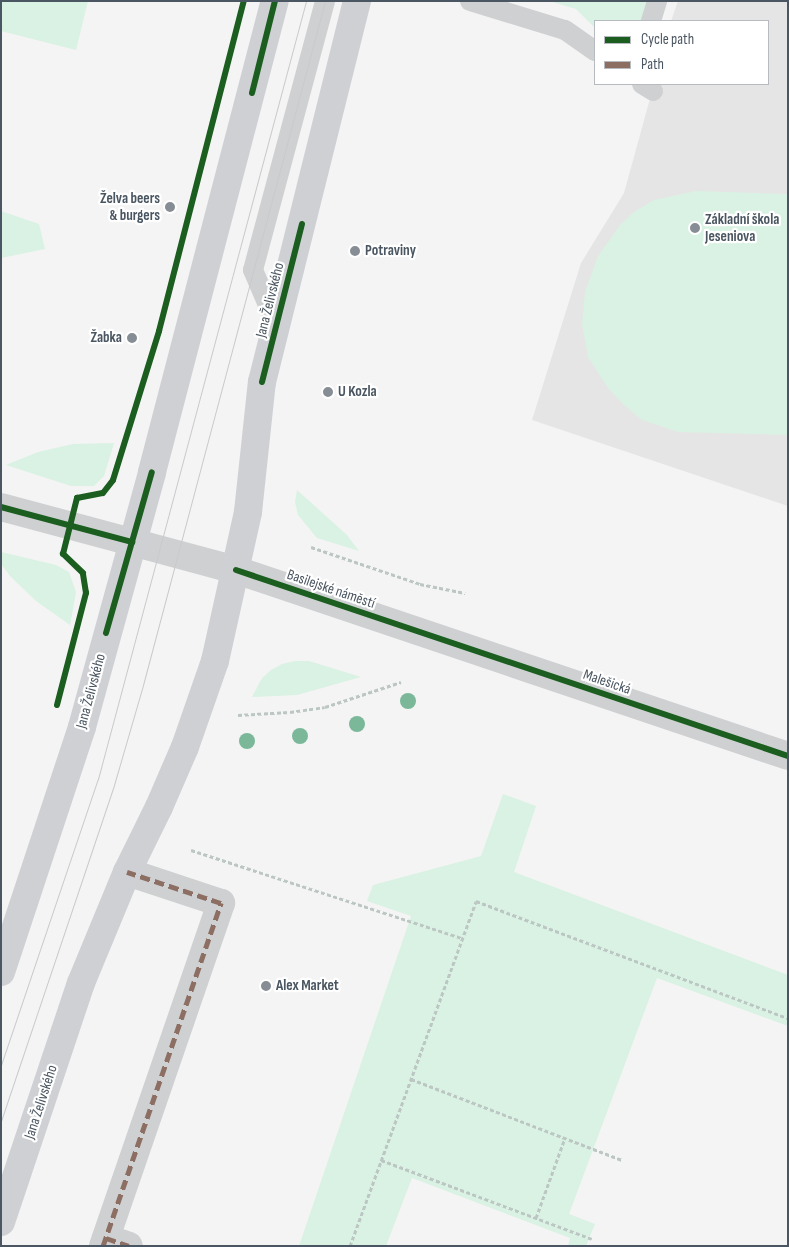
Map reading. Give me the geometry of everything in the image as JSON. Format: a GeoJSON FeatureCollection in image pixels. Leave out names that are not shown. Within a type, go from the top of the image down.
{"type":"FeatureCollection","features":[{"type":"Feature","properties":{"kind":"main road","name":"Jana Želivského"},"geometry":{"type":"LineString","coordinates":[[1,972],[76,746],[276,1]]}},
{"type":"Feature","properties":{"kind":"main road","name":"Jana Želivského"},"geometry":{"type":"LineString","coordinates":[[1,1222],[81,983],[127,872],[159,807],[207,687],[236,570],[248,512],[262,382],[357,1]]}},
{"type":"Feature","properties":{"kind":"street","name":"Basilejské náměstí"},"geometry":{"type":"LineString","coordinates":[[1,507],[236,570],[418,631]]}},
{"type":"Feature","properties":{"kind":"street","name":"Malešická"},"geometry":{"type":"LineString","coordinates":[[418,631],[788,756]]}},
{"type":"Feature","properties":{"kind":"street"},"geometry":{"type":"LineString","coordinates":[[113,1243],[221,904],[127,872]]}},
{"type":"Feature","properties":{"kind":"lane","name":"Jana Želivského"},"geometry":{"type":"LineString","coordinates":[[277,326],[253,270],[324,1]]}},
{"type":"Feature","properties":{"kind":"lane"},"geometry":{"type":"LineString","coordinates":[[470,1],[565,30],[594,50]]}},
{"type":"Feature","properties":{"kind":"lane"},"geometry":{"type":"LineString","coordinates":[[650,20],[657,1]]}},
{"type":"Feature","properties":{"kind":"path"},"geometry":{"type":"LineString","coordinates":[[311,547],[420,584],[464,593]]}},
{"type":"Feature","properties":{"kind":"path"},"geometry":{"type":"LineString","coordinates":[[238,715],[290,712],[325,706],[401,682]]}},
{"type":"Feature","properties":{"kind":"path"},"geometry":{"type":"LineString","coordinates":[[192,850],[462,938]]}},
{"type":"Feature","properties":{"kind":"path"},"geometry":{"type":"LineString","coordinates":[[350,1246],[476,901],[788,1018]]}},
{"type":"Feature","properties":{"kind":"path"},"geometry":{"type":"LineString","coordinates":[[411,1079],[622,1160]]}},
{"type":"Feature","properties":{"kind":"path"},"geometry":{"type":"LineString","coordinates":[[536,1218],[565,1138]]}},
{"type":"Feature","properties":{"kind":"path"},"geometry":{"type":"LineString","coordinates":[[381,1160],[592,1240]]}},
{"type":"Feature","properties":{"kind":"shaded area","name":"Základní škola Jeseniova"},"geometry":{"type":"Polygon","coordinates":[[[678,1],[788,1],[788,506],[532,420],[581,263],[624,193],[654,85],[769,85],[769,20],[671,20],[678,1]]]}},
{"type":"Feature","properties":{"kind":"green space"},"geometry":{"type":"Polygon","coordinates":[[[1,1],[88,1],[76,50],[1,31],[1,1]]]}},
{"type":"Feature","properties":{"kind":"green space"},"geometry":{"type":"Polygon","coordinates":[[[549,1],[647,1],[641,20],[594,20],[594,27],[576,9],[549,1]]]}},
{"type":"Feature","properties":{"kind":"green space"},"geometry":{"type":"Polygon","coordinates":[[[696,191],[788,194],[788,435],[678,432],[642,420],[608,388],[588,357],[582,324],[585,292],[598,256],[621,224],[634,212],[654,200],[696,191]]]}},
{"type":"Feature","properties":{"kind":"green space"},"geometry":{"type":"Polygon","coordinates":[[[1,211],[39,224],[45,249],[1,258],[1,211]]]}},
{"type":"Feature","properties":{"kind":"green space"},"geometry":{"type":"Polygon","coordinates":[[[114,443],[104,476],[94,486],[71,486],[6,465],[38,452],[73,444],[114,443]]]}},
{"type":"Feature","properties":{"kind":"green space"},"geometry":{"type":"Polygon","coordinates":[[[297,490],[347,535],[359,551],[317,538],[298,515],[295,502],[297,490]]]}},
{"type":"Feature","properties":{"kind":"green space"},"geometry":{"type":"Polygon","coordinates":[[[1,552],[56,565],[69,572],[76,592],[70,625],[36,601],[10,576],[1,564],[1,552]]]}},
{"type":"Feature","properties":{"kind":"green space"},"geometry":{"type":"Polygon","coordinates":[[[295,661],[309,661],[361,677],[297,695],[252,697],[262,678],[271,670],[282,664],[295,661]]]}},
{"type":"Feature","properties":{"kind":"green space"},"geometry":{"type":"Polygon","coordinates":[[[503,794],[536,806],[514,872],[788,975],[788,1026],[657,978],[569,1214],[595,1224],[586,1246],[568,1246],[570,1238],[412,1178],[386,1246],[299,1246],[411,916],[367,901],[373,885],[481,856],[503,794]]]}},
{"type":"Feature","properties":{"kind":"tram line"},"geometry":{"type":"LineString","coordinates":[[1,1065],[98,779],[306,1]]}},
{"type":"Feature","properties":{"kind":"tram line"},"geometry":{"type":"LineString","coordinates":[[1,1121],[114,785],[143,685],[325,1]]}},
{"type":"Feature","properties":{"kind":"marked path"},"geometry":{"type":"LineString","coordinates":[[103,1246],[221,903],[127,872]]}},
{"type":"Feature","properties":{"kind":"marked path"},"geometry":{"type":"LineString","coordinates":[[106,1238],[129,1246]]}},
{"type":"Feature","properties":{"kind":"cycle path"},"geometry":{"type":"LineString","coordinates":[[57,705],[86,593],[83,573],[63,554],[77,498],[103,493],[113,480],[159,331],[244,1]]}},
{"type":"Feature","properties":{"kind":"cycle path"},"geometry":{"type":"LineString","coordinates":[[252,93],[275,1]]}},
{"type":"Feature","properties":{"kind":"cycle path"},"geometry":{"type":"LineString","coordinates":[[262,382],[302,224]]}},
{"type":"Feature","properties":{"kind":"cycle path"},"geometry":{"type":"LineString","coordinates":[[106,633],[152,472]]}},
{"type":"Feature","properties":{"kind":"cycle path"},"geometry":{"type":"LineString","coordinates":[[1,507],[132,542]]}},
{"type":"Feature","properties":{"kind":"cycle path"},"geometry":{"type":"LineString","coordinates":[[236,570],[788,756]]}},
{"type":"Feature","properties":{"kind":"place","name":"Želva beers & burgers"},"geometry":{"type":"Point","coordinates":[170,207]}},
{"type":"Feature","properties":{"kind":"place","name":"Základní škola Jeseniova"},"geometry":{"type":"Point","coordinates":[695,228]}},
{"type":"Feature","properties":{"kind":"place","name":"Potraviny"},"geometry":{"type":"Point","coordinates":[355,251]}},
{"type":"Feature","properties":{"kind":"place","name":"Žabka"},"geometry":{"type":"Point","coordinates":[132,338]}},
{"type":"Feature","properties":{"kind":"place","name":"U Kozla"},"geometry":{"type":"Point","coordinates":[328,392]}},
{"type":"Feature","properties":{"kind":"place","name":"Alex Market"},"geometry":{"type":"Point","coordinates":[266,986]}}]}
